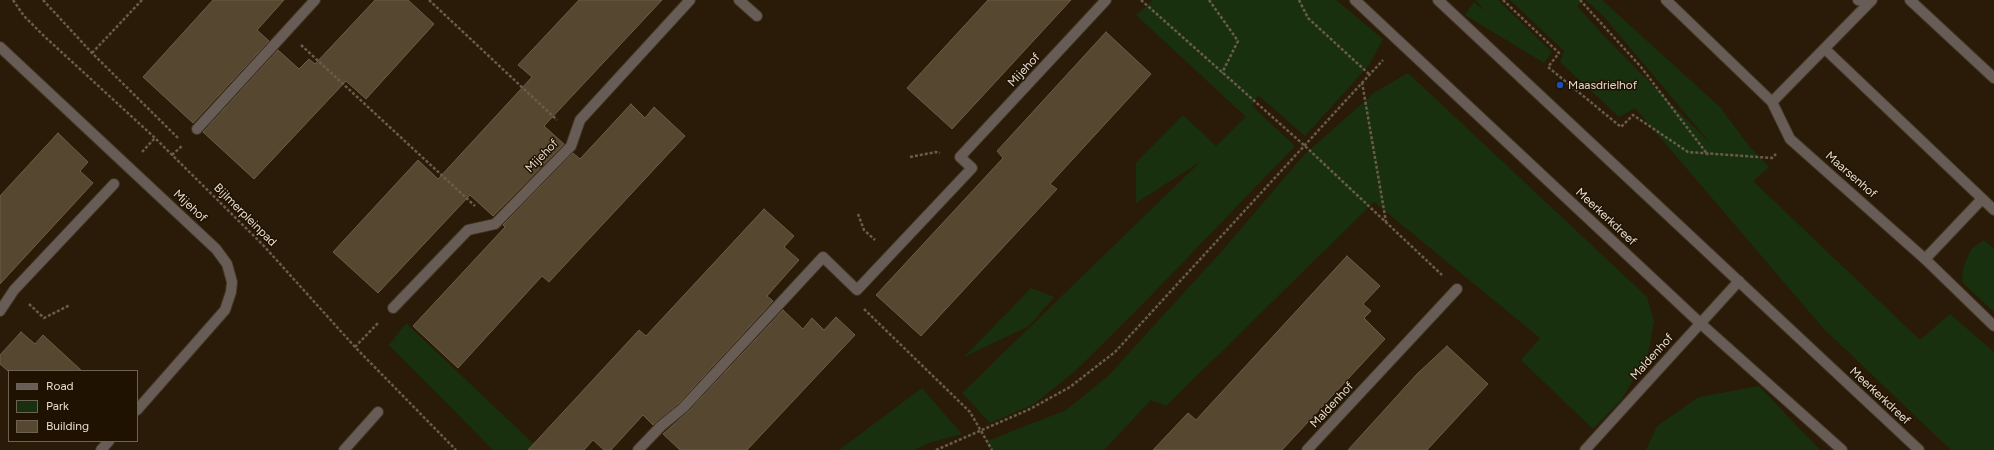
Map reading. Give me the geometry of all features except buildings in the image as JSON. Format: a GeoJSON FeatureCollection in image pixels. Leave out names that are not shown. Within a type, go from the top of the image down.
{"type":"FeatureCollection","features":[{"type":"Feature","properties":{"kind":"street"},"geometry":{"type":"LineString","coordinates":[[197,130],[287,33],[315,0]]}},
{"type":"Feature","properties":{"kind":"street","name":"Mijehof"},"geometry":{"type":"LineString","coordinates":[[494,224],[571,146],[580,120],[690,0]]}},
{"type":"Feature","properties":{"kind":"street"},"geometry":{"type":"LineString","coordinates":[[739,0],[757,16]]}},
{"type":"Feature","properties":{"kind":"street","name":"Mijehof"},"geometry":{"type":"LineString","coordinates":[[960,157],[1106,0]]}},
{"type":"Feature","properties":{"kind":"street","name":"Meerkerkdreef"},"geometry":{"type":"LineString","coordinates":[[1355,0],[1700,323],[1842,450]]}},
{"type":"Feature","properties":{"kind":"street","name":"Meerkerkdreef"},"geometry":{"type":"LineString","coordinates":[[1438,0],[1919,450]]}},
{"type":"Feature","properties":{"kind":"street","name":"Maarsenhof"},"geometry":{"type":"LineString","coordinates":[[1666,0],[1772,102],[1790,139],[1925,259],[1994,326]]}},
{"type":"Feature","properties":{"kind":"street"},"geometry":{"type":"LineString","coordinates":[[1858,0],[1871,1]]}},
{"type":"Feature","properties":{"kind":"street"},"geometry":{"type":"LineString","coordinates":[[1910,0],[1994,78]]}},
{"type":"Feature","properties":{"kind":"street"},"geometry":{"type":"LineString","coordinates":[[1772,102],[1871,1]]}},
{"type":"Feature","properties":{"kind":"street","name":"Mijehof"},"geometry":{"type":"LineString","coordinates":[[0,47],[216,249],[227,264],[231,278],[231,292],[225,310],[138,409]]}},
{"type":"Feature","properties":{"kind":"street"},"geometry":{"type":"LineString","coordinates":[[1825,49],[1994,210]]}},
{"type":"Feature","properties":{"kind":"street"},"geometry":{"type":"LineString","coordinates":[[638,450],[661,426],[683,408],[823,257],[858,290],[972,168],[960,157]]}},
{"type":"Feature","properties":{"kind":"street"},"geometry":{"type":"LineString","coordinates":[[0,311],[14,290],[114,184]]}},
{"type":"Feature","properties":{"kind":"street"},"geometry":{"type":"LineString","coordinates":[[1925,259],[1982,199]]}},
{"type":"Feature","properties":{"kind":"street"},"geometry":{"type":"LineString","coordinates":[[393,308],[468,230],[494,224]]}},
{"type":"Feature","properties":{"kind":"street","name":"Maldenhof"},"geometry":{"type":"LineString","coordinates":[[1585,450],[1739,281]]}},
{"type":"Feature","properties":{"kind":"street","name":"Maldenhof"},"geometry":{"type":"LineString","coordinates":[[1307,450],[1457,289]]}},
{"type":"Feature","properties":{"kind":"street"},"geometry":{"type":"LineString","coordinates":[[344,450],[378,412]]}},
{"type":"Feature","properties":{"kind":"street"},"geometry":{"type":"LineString","coordinates":[[101,450],[108,442]]}},
{"type":"Feature","properties":{"kind":"path","name":"Bijlmerpleinpad"},"geometry":{"type":"LineString","coordinates":[[13,0],[24,16],[44,36],[154,138],[263,245],[355,347],[456,450]]}},
{"type":"Feature","properties":{"kind":"path"},"geometry":{"type":"LineString","coordinates":[[43,0],[92,53],[184,144]]}},
{"type":"Feature","properties":{"kind":"path"},"geometry":{"type":"LineString","coordinates":[[92,53],[142,0]]}},
{"type":"Feature","properties":{"kind":"path"},"geometry":{"type":"LineString","coordinates":[[429,0],[574,136]]}},
{"type":"Feature","properties":{"kind":"path"},"geometry":{"type":"LineString","coordinates":[[1141,0],[1305,146],[1457,289]]}},
{"type":"Feature","properties":{"kind":"path"},"geometry":{"type":"LineString","coordinates":[[1209,0],[1238,41],[1222,73]]}},
{"type":"Feature","properties":{"kind":"path"},"geometry":{"type":"LineString","coordinates":[[1299,0],[1308,18],[1369,74]]}},
{"type":"Feature","properties":{"kind":"path"},"geometry":{"type":"LineString","coordinates":[[1503,0],[1559,53],[1548,67],[1621,127],[1633,115],[1688,152],[1708,155],[1772,158],[1790,139]]}},
{"type":"Feature","properties":{"kind":"path"},"geometry":{"type":"LineString","coordinates":[[1580,0],[1641,68],[1708,155]]}},
{"type":"Feature","properties":{"kind":"path"},"geometry":{"type":"LineString","coordinates":[[287,33],[494,224]]}},
{"type":"Feature","properties":{"kind":"path"},"geometry":{"type":"LineString","coordinates":[[936,450],[1030,409],[1070,387],[1115,352],[1383,60]]}},
{"type":"Feature","properties":{"kind":"path"},"geometry":{"type":"LineString","coordinates":[[1362,82],[1386,223]]}},
{"type":"Feature","properties":{"kind":"path"},"geometry":{"type":"LineString","coordinates":[[910,158],[936,152],[960,157]]}},
{"type":"Feature","properties":{"kind":"path"},"geometry":{"type":"LineString","coordinates":[[858,214],[864,230],[892,255]]}},
{"type":"Feature","properties":{"kind":"path"},"geometry":{"type":"LineString","coordinates":[[14,290],[44,318],[70,305]]}},
{"type":"Feature","properties":{"kind":"path"},"geometry":{"type":"LineString","coordinates":[[858,290],[857,303],[936,377],[970,412],[992,450]]}},
{"type":"Feature","properties":{"kind":"path"},"geometry":{"type":"LineString","coordinates":[[355,347],[393,308]]}},
{"type":"Feature","properties":{"kind":"green space"},"geometry":{"type":"Polygon","coordinates":[[[1153,0],[1336,0],[1383,39],[1369,65],[1305,136],[1258,95],[1252,106],[1295,146],[1134,313],[1074,372],[1034,404],[990,423],[962,393],[1200,162],[1136,203],[1136,163],[1183,115],[1216,146],[1246,117],[1136,15],[1153,0]]]}},
{"type":"Feature","properties":{"kind":"green space"},"geometry":{"type":"Polygon","coordinates":[[[1476,0],[1498,0],[1552,52],[1544,63],[1465,15],[1474,2],[1485,11],[1476,0]]]}},
{"type":"Feature","properties":{"kind":"green space"},"geometry":{"type":"Polygon","coordinates":[[[1510,0],[1583,0],[1577,6],[1604,36],[1712,145],[1605,18],[1586,0],[1602,0],[1721,108],[1748,145],[1769,167],[1753,181],[1920,340],[1950,314],[1994,352],[1994,450],[1951,450],[1823,328],[1635,108],[1619,117],[1560,62],[1564,51],[1510,0]]]}},
{"type":"Feature","properties":{"kind":"green space"},"geometry":{"type":"Polygon","coordinates":[[[1408,73],[1647,297],[1654,321],[1648,354],[1622,399],[1593,429],[1521,360],[1540,338],[1374,202],[1166,406],[1151,400],[1104,450],[993,450],[985,442],[1066,410],[1108,376],[1222,251],[1303,156],[1375,92],[1408,73]]]}},
{"type":"Feature","properties":{"kind":"green space"},"geometry":{"type":"Polygon","coordinates":[[[1984,240],[1994,249],[1994,312],[1962,282],[1963,268],[1971,249],[1984,240]]]}},
{"type":"Feature","properties":{"kind":"green space"},"geometry":{"type":"Polygon","coordinates":[[[1031,288],[1054,297],[1029,326],[964,357],[1031,288]]]}},
{"type":"Feature","properties":{"kind":"green space"},"geometry":{"type":"Polygon","coordinates":[[[406,323],[540,450],[493,450],[389,345],[406,323]]]}},
{"type":"Feature","properties":{"kind":"green space"},"geometry":{"type":"Polygon","coordinates":[[[1759,386],[1820,450],[1646,450],[1657,426],[1699,397],[1759,386]]]}},
{"type":"Feature","properties":{"kind":"green space"},"geometry":{"type":"Polygon","coordinates":[[[922,388],[962,434],[932,442],[913,450],[839,450],[922,388]]]}},
{"type":"Feature","properties":{"kind":"place","name":"Maasdrielhof"},"geometry":{"type":"Point","coordinates":[1560,85]}}]}
